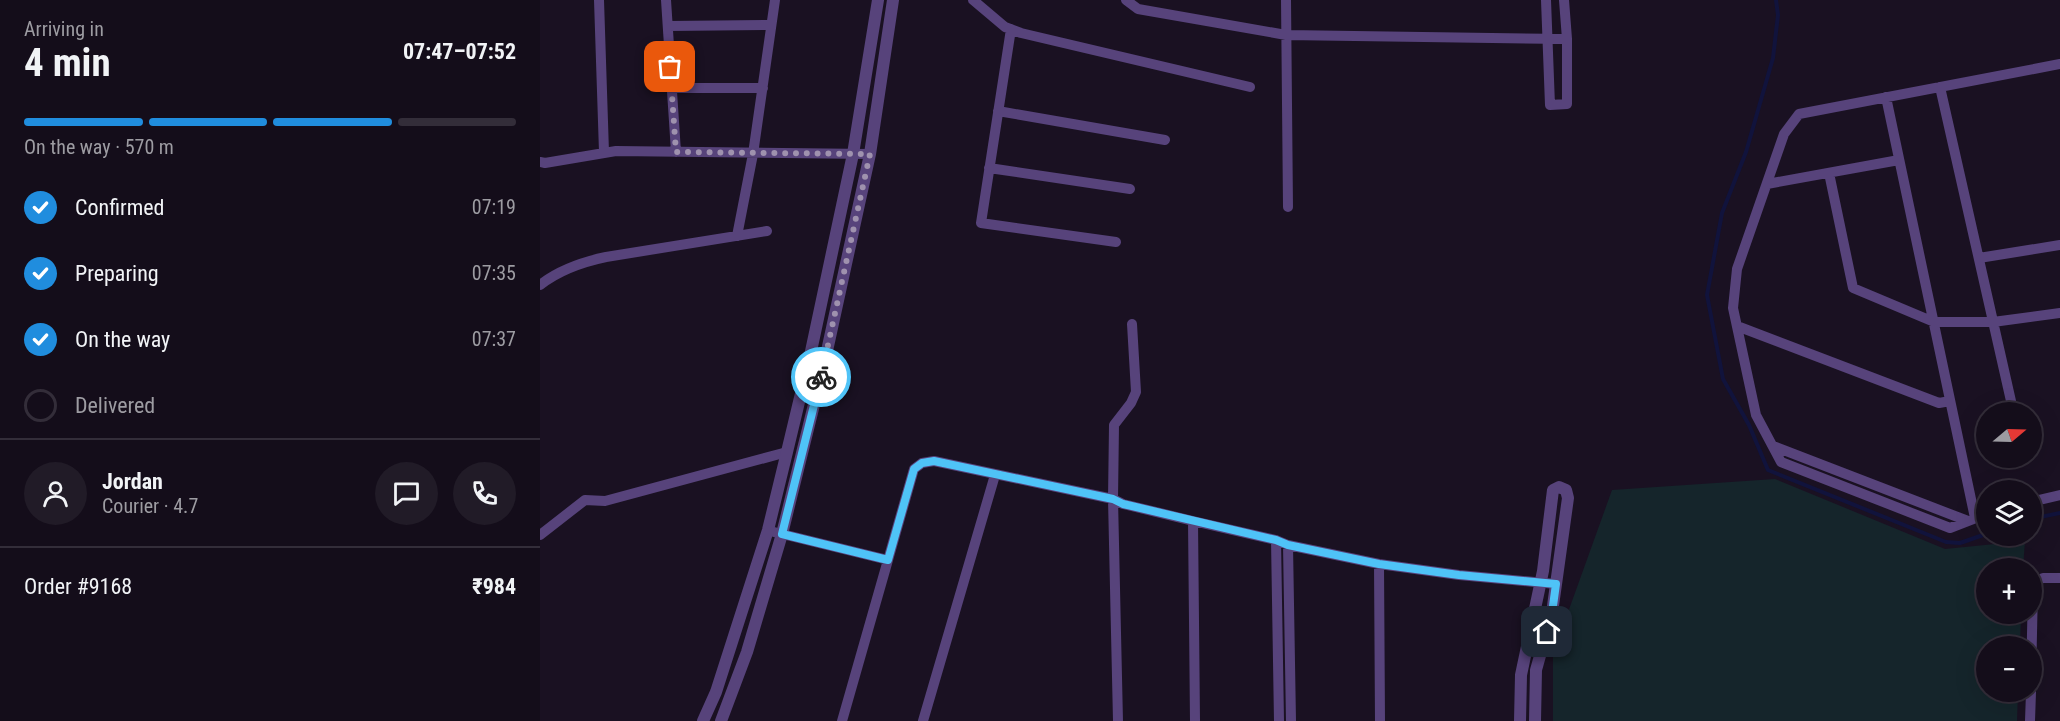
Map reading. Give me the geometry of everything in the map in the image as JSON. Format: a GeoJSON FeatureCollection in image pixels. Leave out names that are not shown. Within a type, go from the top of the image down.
{"type":"FeatureCollection","features":[{"type":"Feature","properties":{"kind":"street"},"geometry":{"type":"LineString","coordinates":[[599,0],[604,152]]}},
{"type":"Feature","properties":{"kind":"street"},"geometry":{"type":"LineString","coordinates":[[666,0],[676,152]]}},
{"type":"Feature","properties":{"kind":"street"},"geometry":{"type":"LineString","coordinates":[[737,236],[753,154],[775,0]]}},
{"type":"Feature","properties":{"kind":"street"},"geometry":{"type":"LineString","coordinates":[[703,721],[716,692],[768,530],[787,452],[853,154],[878,0]]}},
{"type":"Feature","properties":{"kind":"street"},"geometry":{"type":"LineString","coordinates":[[721,721],[747,652],[782,534],[825,360],[870,154],[893,0]]}},
{"type":"Feature","properties":{"kind":"street"},"geometry":{"type":"LineString","coordinates":[[973,0],[1005,27],[1011,29],[1250,87]]}},
{"type":"Feature","properties":{"kind":"street"},"geometry":{"type":"LineString","coordinates":[[1126,0],[1138,9],[1286,35],[1567,39]]}},
{"type":"Feature","properties":{"kind":"street"},"geometry":{"type":"LineString","coordinates":[[1286,0],[1288,207]]}},
{"type":"Feature","properties":{"kind":"street"},"geometry":{"type":"LineString","coordinates":[[1546,0],[1551,105],[1567,105],[1567,39],[1564,0]]}},
{"type":"Feature","properties":{"kind":"street"},"geometry":{"type":"LineString","coordinates":[[668,26],[771,25]]}},
{"type":"Feature","properties":{"kind":"street"},"geometry":{"type":"LineString","coordinates":[[1011,29],[981,223],[1116,242]]}},
{"type":"Feature","properties":{"kind":"street"},"geometry":{"type":"LineString","coordinates":[[1976,517],[1773,446],[1756,415],[1733,308],[1737,269],[1784,134],[1799,114],[2060,64]]}},
{"type":"Feature","properties":{"kind":"street"},"geometry":{"type":"LineString","coordinates":[[1940,87],[2011,401]]}},
{"type":"Feature","properties":{"kind":"street"},"geometry":{"type":"LineString","coordinates":[[672,88],[763,88]]}},
{"type":"Feature","properties":{"kind":"street"},"geometry":{"type":"LineString","coordinates":[[1886,97],[1976,517]]}},
{"type":"Feature","properties":{"kind":"street"},"geometry":{"type":"LineString","coordinates":[[998,111],[1165,140]]}},
{"type":"Feature","properties":{"kind":"street"},"geometry":{"type":"LineString","coordinates":[[540,162],[604,152],[870,154]]}},
{"type":"Feature","properties":{"kind":"street"},"geometry":{"type":"LineString","coordinates":[[1767,184],[1899,160]]}},
{"type":"Feature","properties":{"kind":"street"},"geometry":{"type":"LineString","coordinates":[[989,168],[1130,189]]}},
{"type":"Feature","properties":{"kind":"street"},"geometry":{"type":"LineString","coordinates":[[1829,173],[1853,288],[1934,322],[1993,322],[2060,312]]}},
{"type":"Feature","properties":{"kind":"street"},"geometry":{"type":"LineString","coordinates":[[540,285],[580,262],[767,231]]}},
{"type":"Feature","properties":{"kind":"street"},"geometry":{"type":"LineString","coordinates":[[1979,258],[2060,245]]}},
{"type":"Feature","properties":{"kind":"street"},"geometry":{"type":"LineString","coordinates":[[1118,721],[1113,499],[1114,425],[1131,403],[1136,392],[1132,324]]}},
{"type":"Feature","properties":{"kind":"street"},"geometry":{"type":"LineString","coordinates":[[1737,326],[1939,403],[1950,401]]}},
{"type":"Feature","properties":{"kind":"street"},"geometry":{"type":"LineString","coordinates":[[810,356],[825,360]]}},
{"type":"Feature","properties":{"kind":"street"},"geometry":{"type":"LineString","coordinates":[[540,535],[585,500],[605,501],[787,452]]}},
{"type":"Feature","properties":{"kind":"street"},"geometry":{"type":"LineString","coordinates":[[843,721],[914,469],[922,463],[934,461],[1113,499],[1123,504],[1276,540],[1288,545],[1379,564],[1459,575],[1556,584]]}},
{"type":"Feature","properties":{"kind":"street"},"geometry":{"type":"LineString","coordinates":[[924,721],[995,475]]}},
{"type":"Feature","properties":{"kind":"street"},"geometry":{"type":"LineString","coordinates":[[1520,721],[1521,675],[1541,581],[1553,490],[1559,487],[1566,490],[1568,498],[1552,613],[1536,670],[1534,721]]}},
{"type":"Feature","properties":{"kind":"street"},"geometry":{"type":"LineString","coordinates":[[2042,499],[2060,495]]}},
{"type":"Feature","properties":{"kind":"street"},"geometry":{"type":"LineString","coordinates":[[1193,521],[1195,721]]}},
{"type":"Feature","properties":{"kind":"street"},"geometry":{"type":"LineString","coordinates":[[768,530],[888,560]]}},
{"type":"Feature","properties":{"kind":"street"},"geometry":{"type":"LineString","coordinates":[[1276,540],[1279,721]]}},
{"type":"Feature","properties":{"kind":"street"},"geometry":{"type":"LineString","coordinates":[[1288,545],[1291,721]]}},
{"type":"Feature","properties":{"kind":"street"},"geometry":{"type":"LineString","coordinates":[[1379,564],[1380,721]]}},
{"type":"Feature","properties":{"kind":"street"},"geometry":{"type":"LineString","coordinates":[[2032,636],[2033,588],[2036,580],[2060,578]]}},
{"type":"Feature","properties":{"kind":"street"},"geometry":{"type":"LineString","coordinates":[[2030,721],[2031,702]]}},
{"type":"Feature","properties":{"kind":"shaded area"},"geometry":{"type":"Polygon","coordinates":[[[1775,479],[1945,549],[1976,546],[2025,546],[2024,558],[1976,558],[1976,624],[2021,624],[2020,636],[1976,636],[1976,702],[2018,702],[2017,721],[1553,721],[1553,654],[1612,490],[1775,479]]]}},
{"type":"Feature","properties":{"kind":"waterway"},"geometry":{"type":"LineString","coordinates":[[1776,0],[1778,15],[1773,58],[1746,152],[1722,213],[1707,295],[1723,379],[1749,425],[1768,470],[1946,542],[1960,543],[1976,537]]}},
{"type":"Feature","properties":{"kind":"waterway"},"geometry":{"type":"LineString","coordinates":[[2042,517],[2060,513]]}},
{"type":"Feature","properties":{"kind":"way so far"},"geometry":{"type":"LineString","coordinates":[[670,67],[676,152],[870,154],[821,377]]}},
{"type":"Feature","properties":{"kind":"route"},"geometry":{"type":"LineString","coordinates":[[821,377],[782,534],[888,560],[914,469],[922,463],[934,461],[1113,499],[1123,504],[1276,540],[1288,545],[1379,564],[1459,575],[1556,584],[1547,632]]}}]}
